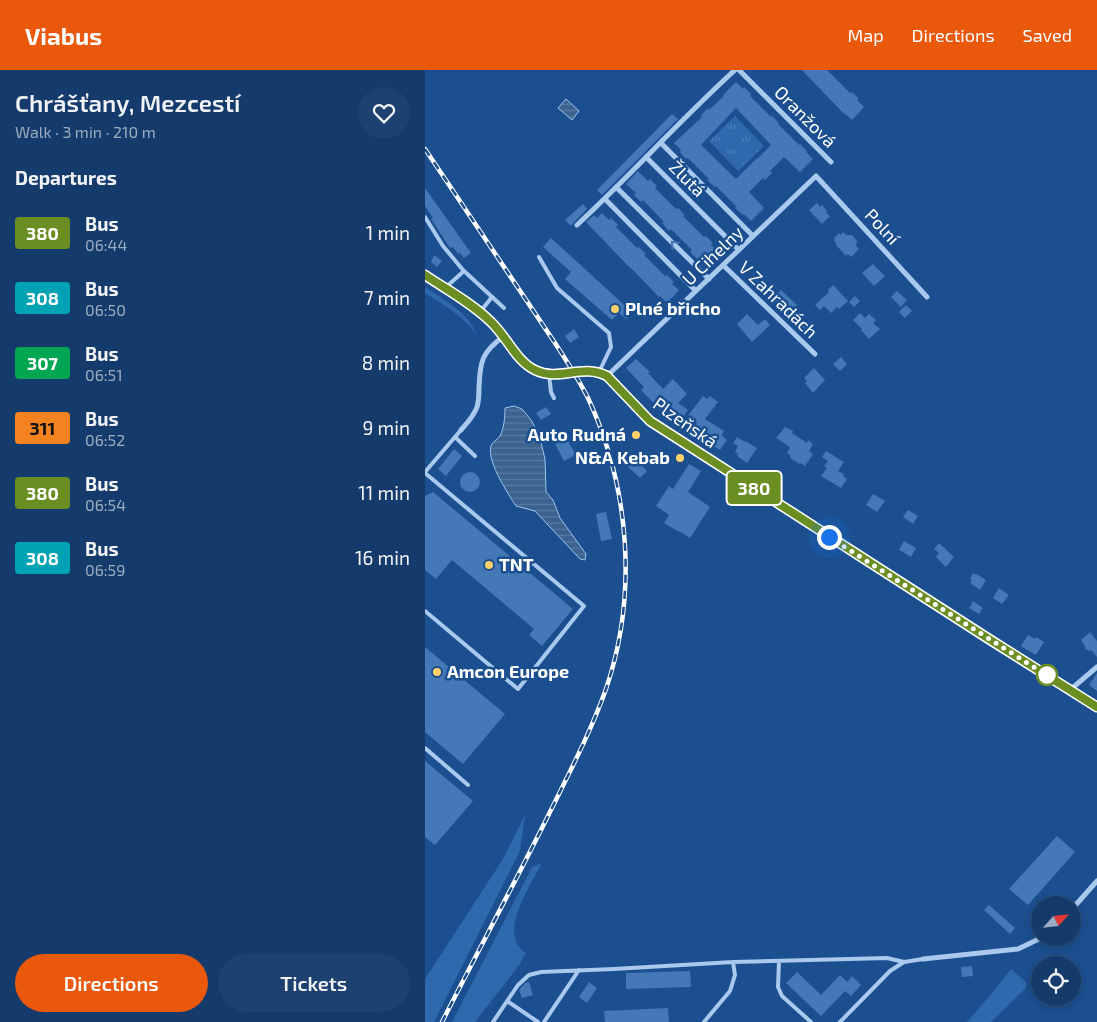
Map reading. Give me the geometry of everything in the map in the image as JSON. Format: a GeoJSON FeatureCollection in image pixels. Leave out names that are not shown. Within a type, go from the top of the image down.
{"type":"FeatureCollection","features":[{"type":"Feature","properties":{"kind":"main road"},"geometry":{"type":"LineString","coordinates":[[425,275],[480,312],[493,324],[529,367],[545,374],[580,371],[603,374]]}},
{"type":"Feature","properties":{"kind":"main road","name":"Plzeňská"},"geometry":{"type":"LineString","coordinates":[[603,374],[650,421],[1097,707]]}},
{"type":"Feature","properties":{"kind":"street"},"geometry":{"type":"LineString","coordinates":[[647,157],[735,70]]}},
{"type":"Feature","properties":{"kind":"street","name":"Oranžová"},"geometry":{"type":"LineString","coordinates":[[739,70],[831,162]]}},
{"type":"Feature","properties":{"kind":"street"},"geometry":{"type":"LineString","coordinates":[[661,143],[753,236]]}},
{"type":"Feature","properties":{"kind":"street","name":"Žlutá"},"geometry":{"type":"LineString","coordinates":[[577,225],[647,157],[739,250]]}},
{"type":"Feature","properties":{"kind":"street","name":"U Cihelny"},"geometry":{"type":"LineString","coordinates":[[603,374],[709,279],[816,176]]}},
{"type":"Feature","properties":{"kind":"street","name":"Polní"},"geometry":{"type":"LineString","coordinates":[[816,176],[927,296]]}},
{"type":"Feature","properties":{"kind":"street"},"geometry":{"type":"LineString","coordinates":[[616,187],[709,279]]}},
{"type":"Feature","properties":{"kind":"street"},"geometry":{"type":"LineString","coordinates":[[605,199],[696,291]]}},
{"type":"Feature","properties":{"kind":"street","name":"V Zahradách"},"geometry":{"type":"LineString","coordinates":[[723,265],[815,354]]}},
{"type":"Feature","properties":{"kind":"street"},"geometry":{"type":"LineString","coordinates":[[461,430],[477,407],[481,362],[492,345],[503,336]]}},
{"type":"Feature","properties":{"kind":"street"},"geometry":{"type":"LineString","coordinates":[[1070,690],[1097,667]]}},
{"type":"Feature","properties":{"kind":"street"},"geometry":{"type":"LineString","coordinates":[[1081,899],[1097,881]]}},
{"type":"Feature","properties":{"kind":"street"},"geometry":{"type":"LineString","coordinates":[[923,960],[1017,949],[1031,943]]}},
{"type":"Feature","properties":{"kind":"lane"},"geometry":{"type":"LineString","coordinates":[[425,217],[443,246],[464,271],[504,308]]}},
{"type":"Feature","properties":{"kind":"lane"},"geometry":{"type":"LineString","coordinates":[[539,257],[557,288],[609,333],[611,347],[603,374]]}},
{"type":"Feature","properties":{"kind":"lane"},"geometry":{"type":"LineString","coordinates":[[445,288],[464,271]]}},
{"type":"Feature","properties":{"kind":"lane"},"geometry":{"type":"LineString","coordinates":[[480,312],[492,297]]}},
{"type":"Feature","properties":{"kind":"lane"},"geometry":{"type":"LineString","coordinates":[[549,374],[551,392],[554,398]]}},
{"type":"Feature","properties":{"kind":"lane"},"geometry":{"type":"LineString","coordinates":[[425,611],[518,689],[584,606],[425,473],[461,430]]}},
{"type":"Feature","properties":{"kind":"lane"},"geometry":{"type":"LineString","coordinates":[[455,437],[475,456]]}},
{"type":"Feature","properties":{"kind":"lane"},"geometry":{"type":"LineString","coordinates":[[425,748],[468,785]]}},
{"type":"Feature","properties":{"kind":"lane"},"geometry":{"type":"LineString","coordinates":[[493,1022],[517,985],[529,975],[541,972],[733,962],[887,958],[904,962],[923,960]]}},
{"type":"Feature","properties":{"kind":"lane"},"geometry":{"type":"LineString","coordinates":[[779,961],[778,987],[782,996],[811,1022]]}},
{"type":"Feature","properties":{"kind":"lane"},"geometry":{"type":"LineString","coordinates":[[704,1022],[730,991],[735,975],[733,962]]}},
{"type":"Feature","properties":{"kind":"lane"},"geometry":{"type":"LineString","coordinates":[[840,1022],[889,971],[904,962]]}},
{"type":"Feature","properties":{"kind":"lane"},"geometry":{"type":"LineString","coordinates":[[544,1022],[579,970]]}},
{"type":"Feature","properties":{"kind":"lane"},"geometry":{"type":"LineString","coordinates":[[507,1001],[539,1022]]}},
{"type":"Feature","properties":{"kind":"green space"},"geometry":{"type":"Polygon","coordinates":[[[735,116],[764,146],[738,171],[709,141],[735,116]]]}},
{"type":"Feature","properties":{"kind":"green space"},"geometry":{"type":"Polygon","coordinates":[[[425,287],[462,313],[473,326],[476,334],[459,316],[425,293],[425,287]]]}},
{"type":"Feature","properties":{"kind":"green space"},"geometry":{"type":"Polygon","coordinates":[[[525,815],[520,851],[434,1022],[425,1022],[425,979],[503,859],[525,815]]]}},
{"type":"Feature","properties":{"kind":"green space"},"geometry":{"type":"Polygon","coordinates":[[[542,863],[524,896],[515,922],[514,934],[518,945],[526,953],[520,964],[475,1022],[452,1022],[532,867],[542,863]]]}},
{"type":"Feature","properties":{"kind":"green space"},"geometry":{"type":"Polygon","coordinates":[[[1011,969],[1026,982],[1026,988],[991,1022],[967,1022],[997,987],[1011,969]]]}},
{"type":"Feature","properties":{"kind":"shaded area"},"geometry":{"type":"Polygon","coordinates":[[[566,99],[579,111],[572,120],[558,108],[566,99]]]}},
{"type":"Feature","properties":{"kind":"shaded area"},"geometry":{"type":"Polygon","coordinates":[[[514,406],[522,409],[539,434],[545,459],[546,492],[553,500],[560,518],[586,554],[585,560],[580,559],[535,511],[516,506],[498,475],[490,450],[492,444],[501,433],[505,408],[514,406]]]}},
{"type":"Feature","properties":{"kind":"building"},"geometry":{"type":"Polygon","coordinates":[[[802,70],[827,70],[850,93],[852,92],[859,99],[857,100],[864,107],[852,120],[802,70]]]}},
{"type":"Feature","properties":{"kind":"building"},"geometry":{"type":"Polygon","coordinates":[[[736,82],[743,89],[744,87],[751,94],[750,96],[813,159],[800,172],[784,157],[770,171],[772,173],[765,180],[763,178],[749,192],[764,208],[751,221],[735,208],[737,207],[716,186],[707,180],[709,179],[688,158],[686,159],[674,143],[736,82]],[[736,108],[701,145],[736,179],[771,145],[736,108]]]}},
{"type":"Feature","properties":{"kind":"building"},"geometry":{"type":"Polygon","coordinates":[[[672,114],[678,119],[602,195],[597,190],[672,114]]]}},
{"type":"Feature","properties":{"kind":"building"},"geometry":{"type":"Polygon","coordinates":[[[638,171],[648,181],[650,179],[657,186],[655,188],[676,209],[678,208],[685,215],[683,216],[704,237],[706,236],[713,243],[711,245],[718,251],[706,264],[690,252],[692,250],[671,229],[669,231],[662,223],[664,222],[643,200],[641,202],[634,195],[636,193],[626,184],[638,171]]]}},
{"type":"Feature","properties":{"kind":"building"},"geometry":{"type":"Polygon","coordinates":[[[425,188],[471,253],[464,258],[453,247],[450,248],[431,219],[433,218],[425,206],[425,188]]]}},
{"type":"Feature","properties":{"kind":"building"},"geometry":{"type":"Polygon","coordinates":[[[817,203],[820,207],[822,205],[830,216],[822,224],[809,210],[817,203]]]}},
{"type":"Feature","properties":{"kind":"building"},"geometry":{"type":"Polygon","coordinates":[[[583,204],[587,209],[571,226],[565,220],[583,204]]]}},
{"type":"Feature","properties":{"kind":"building"},"geometry":{"type":"Polygon","coordinates":[[[602,213],[609,220],[611,218],[618,225],[616,227],[637,248],[639,247],[646,254],[644,255],[665,276],[667,275],[674,282],[672,284],[679,290],[667,303],[586,222],[594,215],[597,218],[602,213]]]}},
{"type":"Feature","properties":{"kind":"building"},"geometry":{"type":"Polygon","coordinates":[[[843,232],[846,235],[852,235],[857,241],[856,246],[859,249],[851,257],[848,254],[846,256],[834,241],[834,238],[839,233],[841,235],[843,232]]]}},
{"type":"Feature","properties":{"kind":"building"},"geometry":{"type":"Polygon","coordinates":[[[551,238],[632,312],[626,319],[619,313],[612,320],[565,279],[571,272],[543,247],[551,238]]]}},
{"type":"Feature","properties":{"kind":"building"},"geometry":{"type":"Polygon","coordinates":[[[434,255],[442,261],[437,267],[431,262],[434,255]]]}},
{"type":"Feature","properties":{"kind":"building"},"geometry":{"type":"Polygon","coordinates":[[[873,264],[885,276],[874,286],[862,273],[873,264]]]}},
{"type":"Feature","properties":{"kind":"building"},"geometry":{"type":"Polygon","coordinates":[[[833,285],[848,301],[831,313],[824,306],[820,310],[815,305],[829,292],[828,290],[833,285]]]}},
{"type":"Feature","properties":{"kind":"building"},"geometry":{"type":"Polygon","coordinates":[[[781,290],[797,305],[787,316],[771,301],[781,290]]]}},
{"type":"Feature","properties":{"kind":"building"},"geometry":{"type":"Polygon","coordinates":[[[897,291],[907,300],[901,307],[891,297],[897,291]]]}},
{"type":"Feature","properties":{"kind":"building"},"geometry":{"type":"Polygon","coordinates":[[[855,296],[860,301],[854,307],[849,302],[855,296]]]}},
{"type":"Feature","properties":{"kind":"building"},"geometry":{"type":"Polygon","coordinates":[[[906,305],[912,311],[905,318],[899,312],[906,305]]]}},
{"type":"Feature","properties":{"kind":"building"},"geometry":{"type":"Polygon","coordinates":[[[860,313],[865,318],[869,314],[876,320],[873,323],[880,329],[869,339],[853,320],[860,313]]]}},
{"type":"Feature","properties":{"kind":"building"},"geometry":{"type":"Polygon","coordinates":[[[747,314],[758,325],[765,319],[770,325],[752,342],[737,324],[747,314]]]}},
{"type":"Feature","properties":{"kind":"building"},"geometry":{"type":"Polygon","coordinates":[[[805,321],[810,326],[803,333],[798,328],[805,321]]]}},
{"type":"Feature","properties":{"kind":"building"},"geometry":{"type":"Polygon","coordinates":[[[574,329],[579,337],[570,343],[565,336],[574,329]]]}},
{"type":"Feature","properties":{"kind":"building"},"geometry":{"type":"Polygon","coordinates":[[[841,357],[847,364],[840,371],[833,364],[841,357]]]}},
{"type":"Feature","properties":{"kind":"building"},"geometry":{"type":"Polygon","coordinates":[[[636,359],[650,372],[648,373],[663,389],[673,379],[687,394],[678,403],[688,410],[681,420],[664,410],[662,412],[641,390],[644,387],[626,368],[636,359]]]}},
{"type":"Feature","properties":{"kind":"building"},"geometry":{"type":"Polygon","coordinates":[[[814,368],[825,380],[813,393],[805,383],[807,381],[804,378],[814,368]]]}},
{"type":"Feature","properties":{"kind":"building"},"geometry":{"type":"Polygon","coordinates":[[[703,396],[707,399],[710,396],[718,402],[705,419],[724,431],[722,436],[727,440],[720,450],[709,443],[712,439],[693,427],[697,423],[687,417],[703,396]]]}},
{"type":"Feature","properties":{"kind":"building"},"geometry":{"type":"Polygon","coordinates":[[[546,407],[551,414],[541,420],[536,413],[546,407]]]}},
{"type":"Feature","properties":{"kind":"building"},"geometry":{"type":"Polygon","coordinates":[[[785,427],[807,443],[808,440],[813,444],[809,451],[813,454],[805,466],[790,458],[791,456],[787,453],[790,447],[776,438],[785,427]]]}},
{"type":"Feature","properties":{"kind":"building"},"geometry":{"type":"Polygon","coordinates":[[[737,437],[757,448],[747,463],[737,456],[738,454],[735,452],[738,446],[733,443],[737,437]]]}},
{"type":"Feature","properties":{"kind":"building"},"geometry":{"type":"Polygon","coordinates":[[[566,438],[576,455],[564,461],[555,444],[566,438]]]}},
{"type":"Feature","properties":{"kind":"building"},"geometry":{"type":"Polygon","coordinates":[[[454,449],[462,456],[446,476],[438,469],[454,449]]]}},
{"type":"Feature","properties":{"kind":"building"},"geometry":{"type":"Polygon","coordinates":[[[826,451],[844,462],[838,471],[844,474],[843,476],[847,479],[841,488],[821,476],[827,468],[824,466],[828,461],[822,457],[826,451]]]}},
{"type":"Feature","properties":{"kind":"building"},"geometry":{"type":"Polygon","coordinates":[[[634,458],[647,471],[640,478],[627,466],[634,458]]]}},
{"type":"Feature","properties":{"kind":"building"},"geometry":{"type":"Polygon","coordinates":[[[689,464],[701,471],[688,492],[710,507],[690,538],[664,523],[669,515],[656,506],[669,486],[673,489],[689,464]]]}},
{"type":"Feature","properties":{"kind":"building"},"geometry":{"type":"Polygon","coordinates":[[[466,472],[474,472],[480,478],[480,486],[474,492],[466,492],[460,486],[460,478],[466,472]]]}},
{"type":"Feature","properties":{"kind":"building","name":"TNT"},"geometry":{"type":"Polygon","coordinates":[[[433,492],[573,609],[542,646],[529,635],[534,629],[452,560],[436,579],[425,570],[425,496],[433,492]]]}},
{"type":"Feature","properties":{"kind":"building"},"geometry":{"type":"Polygon","coordinates":[[[873,494],[885,501],[877,512],[866,505],[873,494]]]}},
{"type":"Feature","properties":{"kind":"building"},"geometry":{"type":"Polygon","coordinates":[[[908,510],[918,516],[913,524],[903,517],[908,510]]]}},
{"type":"Feature","properties":{"kind":"building"},"geometry":{"type":"Polygon","coordinates":[[[606,512],[612,539],[601,541],[596,514],[606,512]]]}},
{"type":"Feature","properties":{"kind":"building"},"geometry":{"type":"Polygon","coordinates":[[[904,541],[916,548],[911,557],[899,550],[904,541]]]}},
{"type":"Feature","properties":{"kind":"building"},"geometry":{"type":"Polygon","coordinates":[[[939,543],[954,557],[946,567],[936,557],[939,553],[934,549],[939,543]]]}},
{"type":"Feature","properties":{"kind":"building"},"geometry":{"type":"Polygon","coordinates":[[[973,573],[986,580],[980,590],[970,583],[973,573]]]}},
{"type":"Feature","properties":{"kind":"building"},"geometry":{"type":"Polygon","coordinates":[[[999,588],[1009,595],[1002,604],[993,598],[999,588]]]}},
{"type":"Feature","properties":{"kind":"building"},"geometry":{"type":"Polygon","coordinates":[[[973,601],[983,608],[979,614],[969,608],[973,601]]]}},
{"type":"Feature","properties":{"kind":"building"},"geometry":{"type":"Polygon","coordinates":[[[1090,632],[1097,641],[1097,657],[1091,650],[1085,649],[1081,640],[1090,632]]]}},
{"type":"Feature","properties":{"kind":"building"},"geometry":{"type":"Polygon","coordinates":[[[1028,635],[1044,642],[1036,655],[1021,646],[1028,635]]]}},
{"type":"Feature","properties":{"kind":"building"},"geometry":{"type":"Polygon","coordinates":[[[425,647],[505,714],[463,764],[425,732],[425,647]]]}},
{"type":"Feature","properties":{"kind":"building"},"geometry":{"type":"Polygon","coordinates":[[[1097,673],[1097,691],[1089,685],[1097,673]]]}},
{"type":"Feature","properties":{"kind":"building"},"geometry":{"type":"Polygon","coordinates":[[[425,761],[473,801],[435,845],[425,837],[425,761]]]}},
{"type":"Feature","properties":{"kind":"building"},"geometry":{"type":"Polygon","coordinates":[[[1057,836],[1075,852],[1036,896],[1031,896],[1031,902],[1028,905],[1009,889],[1057,836]]]}},
{"type":"Feature","properties":{"kind":"building"},"geometry":{"type":"Polygon","coordinates":[[[989,905],[1015,928],[1010,934],[984,910],[989,905]]]}},
{"type":"Feature","properties":{"kind":"building"},"geometry":{"type":"Polygon","coordinates":[[[972,966],[973,976],[962,977],[961,967],[972,966]]]}},
{"type":"Feature","properties":{"kind":"building"},"geometry":{"type":"Polygon","coordinates":[[[690,971],[691,987],[626,989],[626,973],[690,971]]]}},
{"type":"Feature","properties":{"kind":"building"},"geometry":{"type":"Polygon","coordinates":[[[797,972],[821,995],[840,975],[847,982],[852,976],[861,985],[851,996],[845,991],[821,1016],[786,983],[797,972]]]}},
{"type":"Feature","properties":{"kind":"building"},"geometry":{"type":"Polygon","coordinates":[[[529,982],[533,995],[522,998],[519,990],[525,983],[529,982]]]}},
{"type":"Feature","properties":{"kind":"building"},"geometry":{"type":"Polygon","coordinates":[[[589,982],[597,988],[587,1003],[579,997],[589,982]]]}},
{"type":"Feature","properties":{"kind":"building"},"geometry":{"type":"Polygon","coordinates":[[[668,1008],[669,1022],[605,1022],[604,1011],[668,1008]]]}},
{"type":"Feature","properties":{"kind":"railway"},"geometry":{"type":"LineString","coordinates":[[425,149],[557,346],[588,398],[602,432],[613,468],[621,505],[625,542],[623,617],[616,653],[600,706],[546,820],[442,1022]]}},
{"type":"Feature","properties":{"kind":"bus line","name":"380"},"geometry":{"type":"LineString","coordinates":[[425,275],[483,314],[529,367],[545,374],[590,371],[599,372],[607,376],[650,421],[1097,707]]}},
{"type":"Feature","properties":{"kind":"place","name":"Plné břicho"},"geometry":{"type":"Point","coordinates":[615,309]}},
{"type":"Feature","properties":{"kind":"place","name":"Auto Rudná"},"geometry":{"type":"Point","coordinates":[636,435]}},
{"type":"Feature","properties":{"kind":"place","name":"N&A Kebab"},"geometry":{"type":"Point","coordinates":[680,458]}},
{"type":"Feature","properties":{"kind":"place","name":"TNT"},"geometry":{"type":"Point","coordinates":[489,565]}},
{"type":"Feature","properties":{"kind":"place","name":"Amcon Europe"},"geometry":{"type":"Point","coordinates":[437,672]}},
{"type":"Feature","properties":{"kind":"route"},"geometry":{"type":"LineString","coordinates":[[829,537],[1054,680],[1047,675]]}}]}
